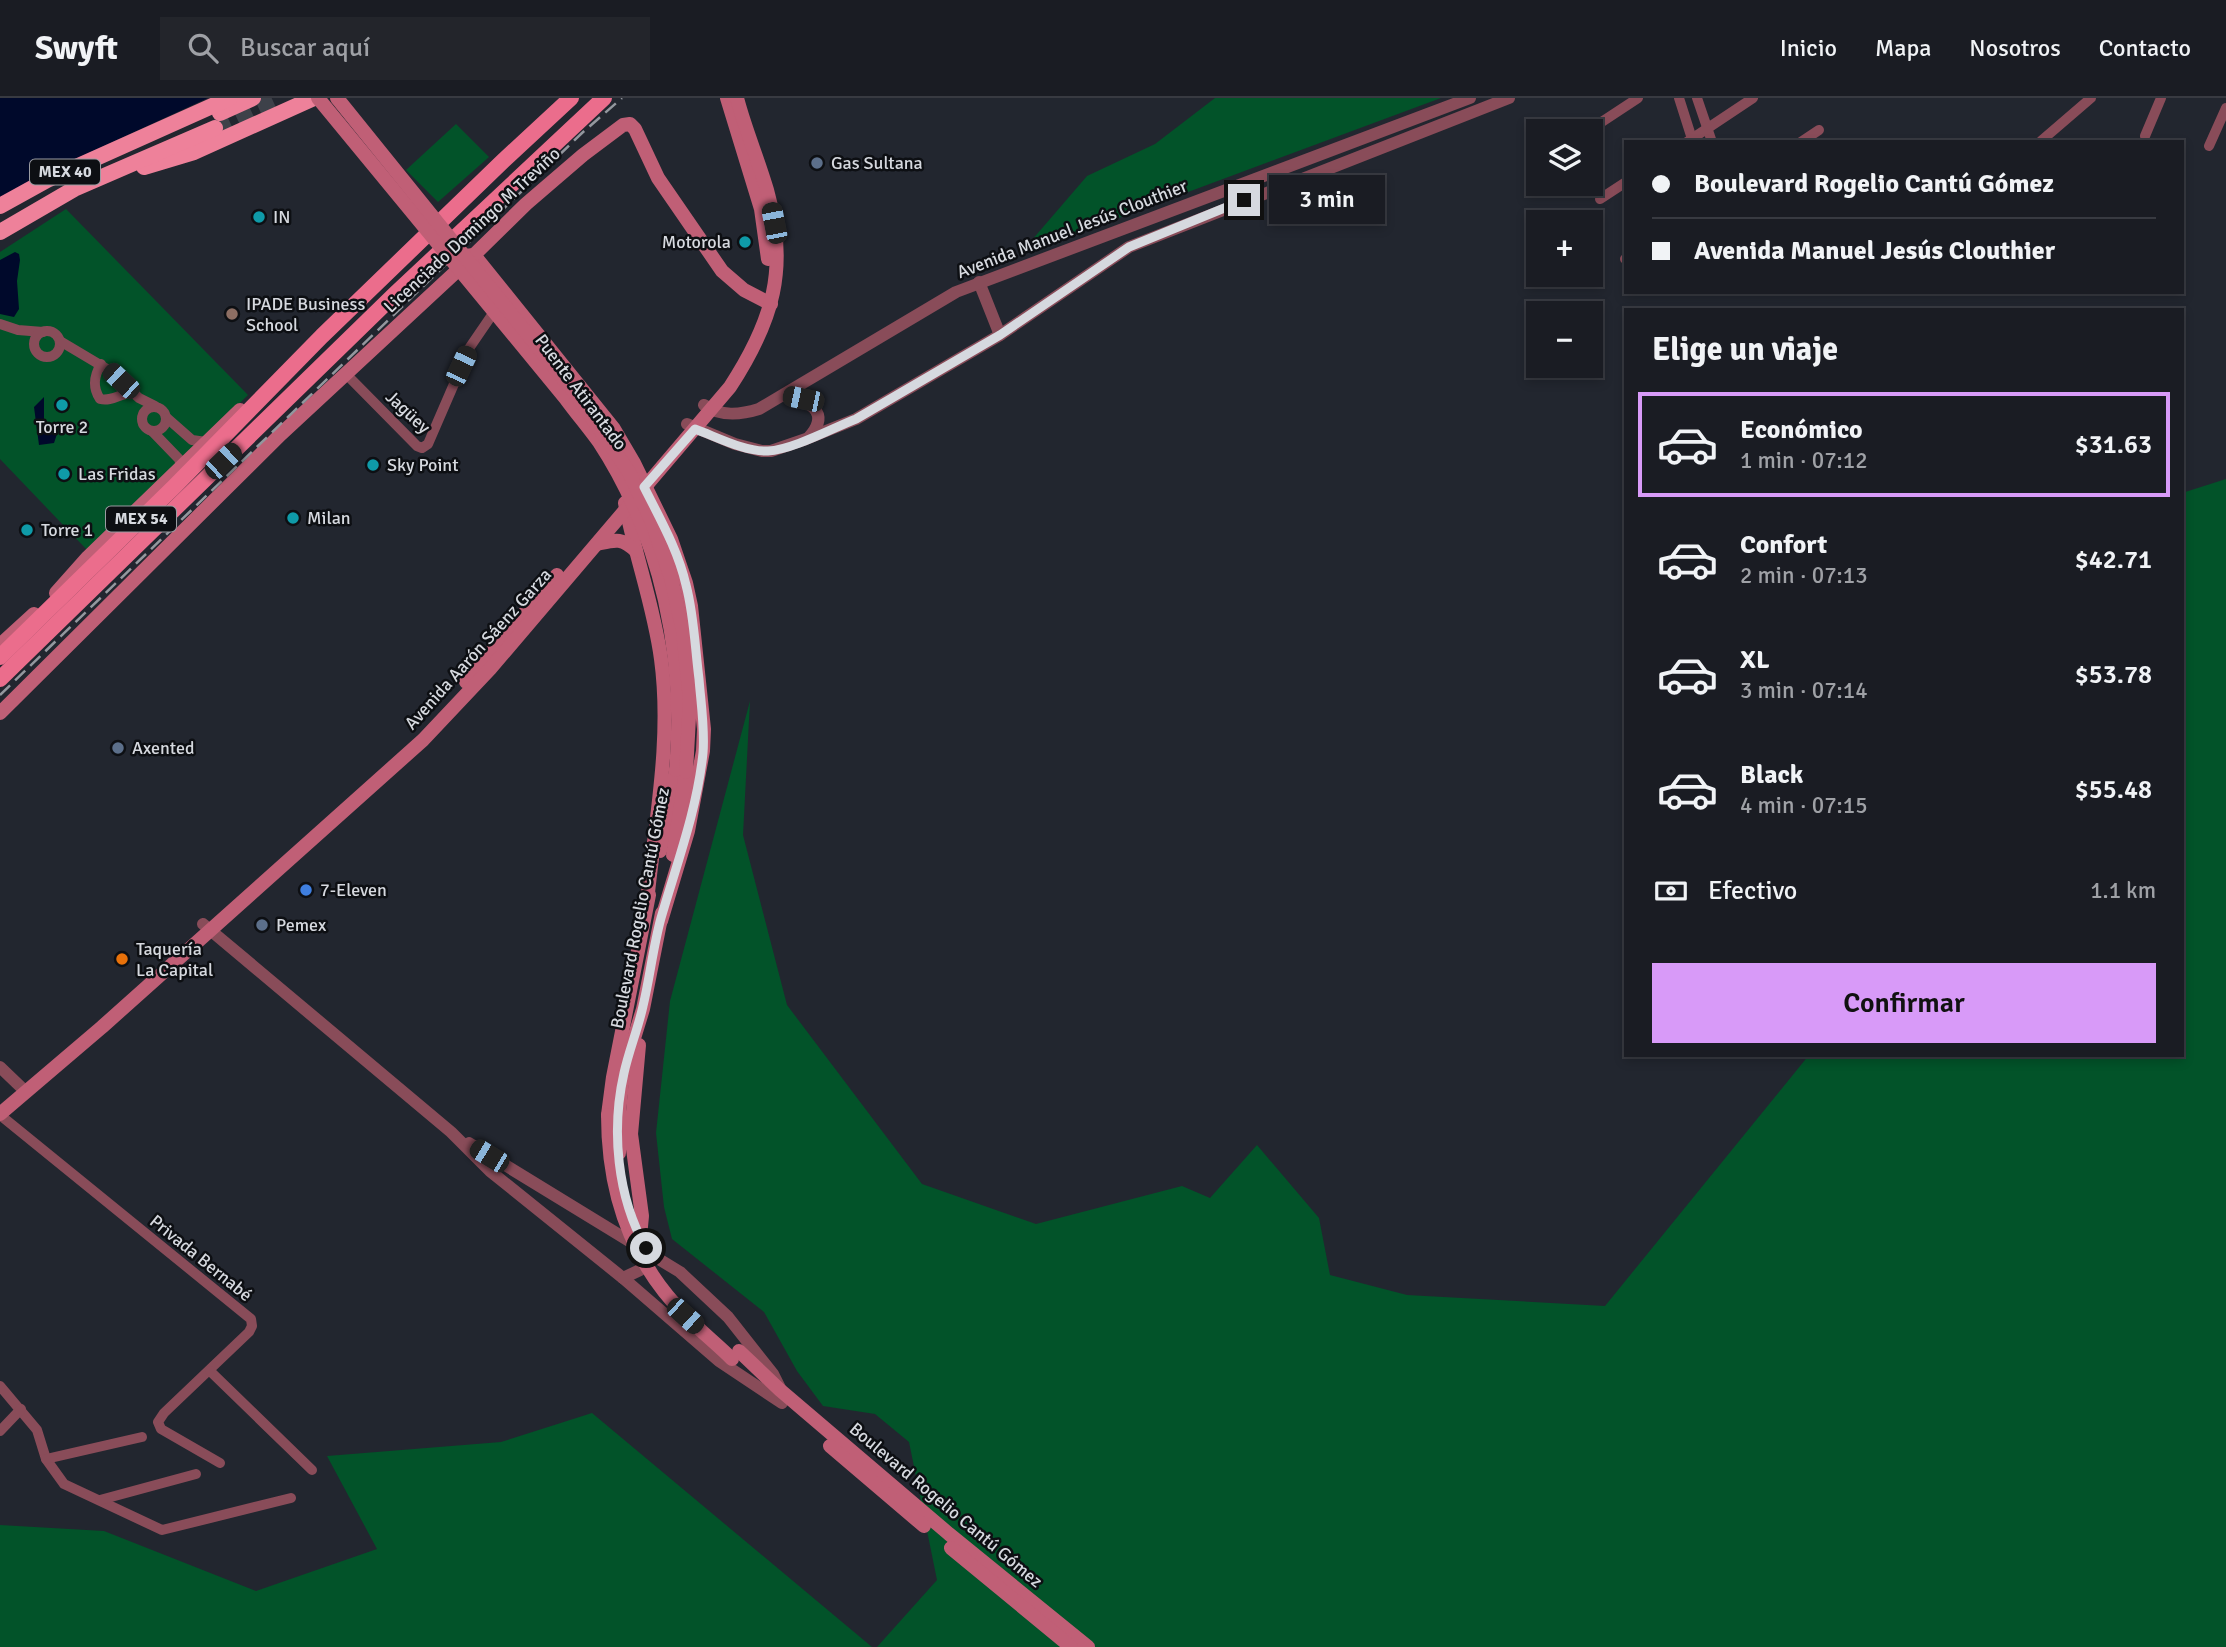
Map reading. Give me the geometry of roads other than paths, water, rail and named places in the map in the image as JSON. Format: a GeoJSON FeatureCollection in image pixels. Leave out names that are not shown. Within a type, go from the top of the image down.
{"type":"FeatureCollection","features":[{"type":"Feature","properties":{"kind":"highway","name":"MEX 40"},"geometry":{"type":"LineString","coordinates":[[0,206],[47,180],[230,98]]}},
{"type":"Feature","properties":{"kind":"highway"},"geometry":{"type":"LineString","coordinates":[[131,142],[141,143],[168,135],[253,98]]}},
{"type":"Feature","properties":{"kind":"highway"},"geometry":{"type":"LineString","coordinates":[[107,174],[174,160],[310,99]]}},
{"type":"Feature","properties":{"kind":"highway","name":"MEX 40"},"geometry":{"type":"LineString","coordinates":[[0,232],[47,203],[215,128]]}},
{"type":"Feature","properties":{"kind":"main road"},"geometry":{"type":"LineString","coordinates":[[329,98],[435,228],[592,401],[614,429],[634,463],[671,539],[691,606],[704,729],[703,751],[688,831],[661,921]]}},
{"type":"Feature","properties":{"kind":"main road","name":"Puente Atirantado"},"geometry":{"type":"LineString","coordinates":[[337,98],[575,393],[629,472],[651,520],[671,578],[682,631],[690,700],[681,771]]}},
{"type":"Feature","properties":{"kind":"main road"},"geometry":{"type":"LineString","coordinates":[[349,122],[353,98]]}},
{"type":"Feature","properties":{"kind":"main road"},"geometry":{"type":"LineString","coordinates":[[567,131],[590,98]]}},
{"type":"Feature","properties":{"kind":"main road","name":"MEX 54"},"geometry":{"type":"LineString","coordinates":[[0,679],[448,243],[604,98]]}},
{"type":"Feature","properties":{"kind":"main road","name":"Avenida Aarón Sáenz Garza"},"geometry":{"type":"LineString","coordinates":[[727,98],[765,228],[767,303]]}},
{"type":"Feature","properties":{"kind":"main road","name":"Avenida Aarón Sáenz Garza"},"geometry":{"type":"LineString","coordinates":[[642,483],[651,466],[708,408],[767,303],[776,272],[774,223],[767,190],[737,98]]}},
{"type":"Feature","properties":{"kind":"main road","name":"Puente Atirantado"},"geometry":{"type":"LineString","coordinates":[[310,99],[566,400],[599,442],[619,477],[649,548],[673,635],[680,702],[681,771]]}},
{"type":"Feature","properties":{"kind":"main road","name":"MEX 54"},"geometry":{"type":"LineString","coordinates":[[0,657],[280,379],[568,100]]}},
{"type":"Feature","properties":{"kind":"main road","name":"Licenciado Domingo M Treviño"},"geometry":{"type":"LineString","coordinates":[[0,713],[235,479],[465,259],[555,178],[610,134],[627,124],[635,130],[658,178],[722,271],[744,290],[767,303]]}},
{"type":"Feature","properties":{"kind":"main road"},"geometry":{"type":"LineString","coordinates":[[465,259],[498,306],[602,439],[622,488],[654,616],[662,660],[665,717],[662,772],[647,902]]}},
{"type":"Feature","properties":{"kind":"main road"},"geometry":{"type":"LineString","coordinates":[[0,645],[49,600],[88,557],[206,442],[256,396],[280,379],[284,389],[264,410],[263,423]]}},
{"type":"Feature","properties":{"kind":"main road","name":"Avenida Aarón Sáenz Garza"},"geometry":{"type":"LineString","coordinates":[[0,1103],[102,1027],[431,721],[691,426]]}},
{"type":"Feature","properties":{"kind":"main road"},"geometry":{"type":"LineString","coordinates":[[634,463],[642,467],[651,466]]}},
{"type":"Feature","properties":{"kind":"main road","name":"Avenida Aarón Sáenz Garza"},"geometry":{"type":"LineString","coordinates":[[207,927],[423,740],[490,669],[597,544],[625,504]]}},
{"type":"Feature","properties":{"kind":"main road"},"geometry":{"type":"LineString","coordinates":[[597,544],[620,540],[627,542],[636,551]]}},
{"type":"Feature","properties":{"kind":"main road"},"geometry":{"type":"LineString","coordinates":[[654,616],[670,620],[685,613],[691,606]]}},
{"type":"Feature","properties":{"kind":"main road","name":"Boulevard Rogelio Cantú Gómez"},"geometry":{"type":"LineString","coordinates":[[614,1114],[613,1077],[647,902],[681,771]]}},
{"type":"Feature","properties":{"kind":"main road","name":"Boulevard Rogelio Cantú Gómez"},"geometry":{"type":"LineString","coordinates":[[681,771],[661,921],[643,1009],[623,1074],[608,1139],[614,1186],[638,1252],[673,1303],[735,1355],[869,1479],[1071,1647]]}},
{"type":"Feature","properties":{"kind":"main road"},"geometry":{"type":"LineString","coordinates":[[642,1249],[642,1216],[631,1134],[643,1009]]}},
{"type":"Feature","properties":{"kind":"main road","name":"Avenida Aarón Sáenz Garza"},"geometry":{"type":"LineString","coordinates":[[0,1114],[22,1088]]}},
{"type":"Feature","properties":{"kind":"main road","name":"Boulevard Rogelio Cantú Gómez"},"geometry":{"type":"LineString","coordinates":[[781,1397],[1088,1647]]}},
{"type":"Feature","properties":{"kind":"street","name":"Avenida Manuel Jesús Clouthier"},"geometry":{"type":"LineString","coordinates":[[708,408],[725,414],[743,414],[759,409],[956,292],[1470,98]]}},
{"type":"Feature","properties":{"kind":"street","name":"Avenida Manuel Jesús Clouthier"},"geometry":{"type":"LineString","coordinates":[[691,426],[735,444],[771,451],[856,419],[1000,335],[1129,247],[1509,98]]}},
{"type":"Feature","properties":{"kind":"street"},"geometry":{"type":"LineString","coordinates":[[1603,121],[1638,98]]}},
{"type":"Feature","properties":{"kind":"street"},"geometry":{"type":"LineString","coordinates":[[1679,98],[1691,140]]}},
{"type":"Feature","properties":{"kind":"street"},"geometry":{"type":"LineString","coordinates":[[1697,98],[1711,140]]}},
{"type":"Feature","properties":{"kind":"street"},"geometry":{"type":"LineString","coordinates":[[1692,140],[1753,98]]}},
{"type":"Feature","properties":{"kind":"street"},"geometry":{"type":"LineString","coordinates":[[2042,140],[2091,98]]}},
{"type":"Feature","properties":{"kind":"street"},"geometry":{"type":"LineString","coordinates":[[2145,136],[2161,98]]}},
{"type":"Feature","properties":{"kind":"street"},"geometry":{"type":"LineString","coordinates":[[2209,146],[2226,108]]}},
{"type":"Feature","properties":{"kind":"street"},"geometry":{"type":"LineString","coordinates":[[1804,140],[1819,130]]}},
{"type":"Feature","properties":{"kind":"street"},"geometry":{"type":"LineString","coordinates":[[1600,199],[1624,183]]}},
{"type":"Feature","properties":{"kind":"street"},"geometry":{"type":"LineString","coordinates":[[979,282],[1000,335]]}},
{"type":"Feature","properties":{"kind":"street","name":"Jagüey"},"geometry":{"type":"LineString","coordinates":[[346,374],[417,446],[425,447],[470,348],[498,306]]}},
{"type":"Feature","properties":{"kind":"street"},"geometry":{"type":"LineString","coordinates":[[0,324],[18,330],[53,332],[60,348],[83,355]]}},
{"type":"Feature","properties":{"kind":"street"},"geometry":{"type":"LineString","coordinates":[[18,330],[36,353],[44,358],[60,348],[101,364],[136,396],[162,410],[167,418],[192,440],[206,442]]}},
{"type":"Feature","properties":{"kind":"street"},"geometry":{"type":"LineString","coordinates":[[34,348],[37,336],[43,332]]}},
{"type":"Feature","properties":{"kind":"street"},"geometry":{"type":"LineString","coordinates":[[101,364],[94,382],[100,399],[107,400],[125,394],[136,396]]}},
{"type":"Feature","properties":{"kind":"street"},"geometry":{"type":"LineString","coordinates":[[785,395],[810,402],[817,412],[817,426],[806,439]]}},
{"type":"Feature","properties":{"kind":"street"},"geometry":{"type":"LineString","coordinates":[[136,396],[145,427],[179,459],[181,466]]}},
{"type":"Feature","properties":{"kind":"street"},"geometry":{"type":"LineString","coordinates":[[142,416],[148,409],[155,407]]}},
{"type":"Feature","properties":{"kind":"street"},"geometry":{"type":"LineString","coordinates":[[152,431],[162,428],[167,418]]}},
{"type":"Feature","properties":{"kind":"street","name":"Boulevard Rogelio Cantú Gómez"},"geometry":{"type":"LineString","coordinates":[[207,927],[451,1132],[490,1171],[623,1278],[719,1361],[781,1397]]}},
{"type":"Feature","properties":{"kind":"street"},"geometry":{"type":"LineString","coordinates":[[0,1067],[22,1088]]}},
{"type":"Feature","properties":{"kind":"street","name":"Privada Bernabé"},"geometry":{"type":"LineString","coordinates":[[0,1114],[251,1319],[249,1332],[210,1371]]}},
{"type":"Feature","properties":{"kind":"street","name":"Boulevard Rogelio Cantú Gómez"},"geometry":{"type":"LineString","coordinates":[[451,1132],[680,1272],[724,1311],[774,1374],[781,1397]]}},
{"type":"Feature","properties":{"kind":"street"},"geometry":{"type":"LineString","coordinates":[[571,1236],[568,1219],[572,1214],[582,1211]]}},
{"type":"Feature","properties":{"kind":"street"},"geometry":{"type":"LineString","coordinates":[[623,1278],[643,1266],[646,1258],[642,1249]]}},
{"type":"Feature","properties":{"kind":"street"},"geometry":{"type":"LineString","coordinates":[[220,1463],[161,1429],[158,1424],[164,1413],[210,1371],[312,1470]]}},
{"type":"Feature","properties":{"kind":"street"},"geometry":{"type":"LineString","coordinates":[[0,1386],[37,1430],[46,1459],[64,1484],[162,1530],[291,1498]]}},
{"type":"Feature","properties":{"kind":"street"},"geometry":{"type":"LineString","coordinates":[[0,1432],[21,1409]]}},
{"type":"Feature","properties":{"kind":"street"},"geometry":{"type":"LineString","coordinates":[[46,1459],[142,1437]]}},
{"type":"Feature","properties":{"kind":"street"},"geometry":{"type":"LineString","coordinates":[[100,1500],[196,1474]]}},
{"type":"Feature","properties":{"kind":"water"},"geometry":{"type":"Polygon","coordinates":[[[0,98],[208,98],[45,173],[0,199],[0,98]]]}},
{"type":"Feature","properties":{"kind":"water"},"geometry":{"type":"Polygon","coordinates":[[[15,252],[19,254],[20,260],[17,281],[19,309],[14,317],[0,314],[0,260],[15,252]]]}},
{"type":"Feature","properties":{"kind":"water"},"geometry":{"type":"Polygon","coordinates":[[[44,397],[44,424],[57,434],[54,443],[39,445],[34,407],[44,397]]]}},
{"type":"Feature","properties":{"kind":"tunnel"},"geometry":{"type":"LineString","coordinates":[[215,128],[280,98]]}},
{"type":"Feature","properties":{"kind":"railway"},"geometry":{"type":"LineString","coordinates":[[0,695],[582,133],[622,98]]}},
{"type":"Feature","properties":{"kind":"place","name":"Gas Sultana"},"geometry":{"type":"Point","coordinates":[817,163]}},
{"type":"Feature","properties":{"kind":"place","name":"IN"},"geometry":{"type":"Point","coordinates":[259,217]}},
{"type":"Feature","properties":{"kind":"place","name":"Motorola"},"geometry":{"type":"Point","coordinates":[745,242]}},
{"type":"Feature","properties":{"kind":"place","name":"IPADE Business School"},"geometry":{"type":"Point","coordinates":[232,314]}},
{"type":"Feature","properties":{"kind":"place","name":"Torre 2"},"geometry":{"type":"Point","coordinates":[62,405]}},
{"type":"Feature","properties":{"kind":"place","name":"Sky Point"},"geometry":{"type":"Point","coordinates":[373,465]}},
{"type":"Feature","properties":{"kind":"place","name":"Las Fridas"},"geometry":{"type":"Point","coordinates":[64,474]}},
{"type":"Feature","properties":{"kind":"place","name":"Milan"},"geometry":{"type":"Point","coordinates":[293,518]}},
{"type":"Feature","properties":{"kind":"place","name":"Torre 1"},"geometry":{"type":"Point","coordinates":[27,530]}},
{"type":"Feature","properties":{"kind":"place","name":"Axented"},"geometry":{"type":"Point","coordinates":[118,748]}},
{"type":"Feature","properties":{"kind":"place","name":"7-Eleven"},"geometry":{"type":"Point","coordinates":[306,890]}},
{"type":"Feature","properties":{"kind":"place","name":"Pemex"},"geometry":{"type":"Point","coordinates":[262,925]}},
{"type":"Feature","properties":{"kind":"place","name":"Taquería La Capital"},"geometry":{"type":"Point","coordinates":[122,959]}}]}
